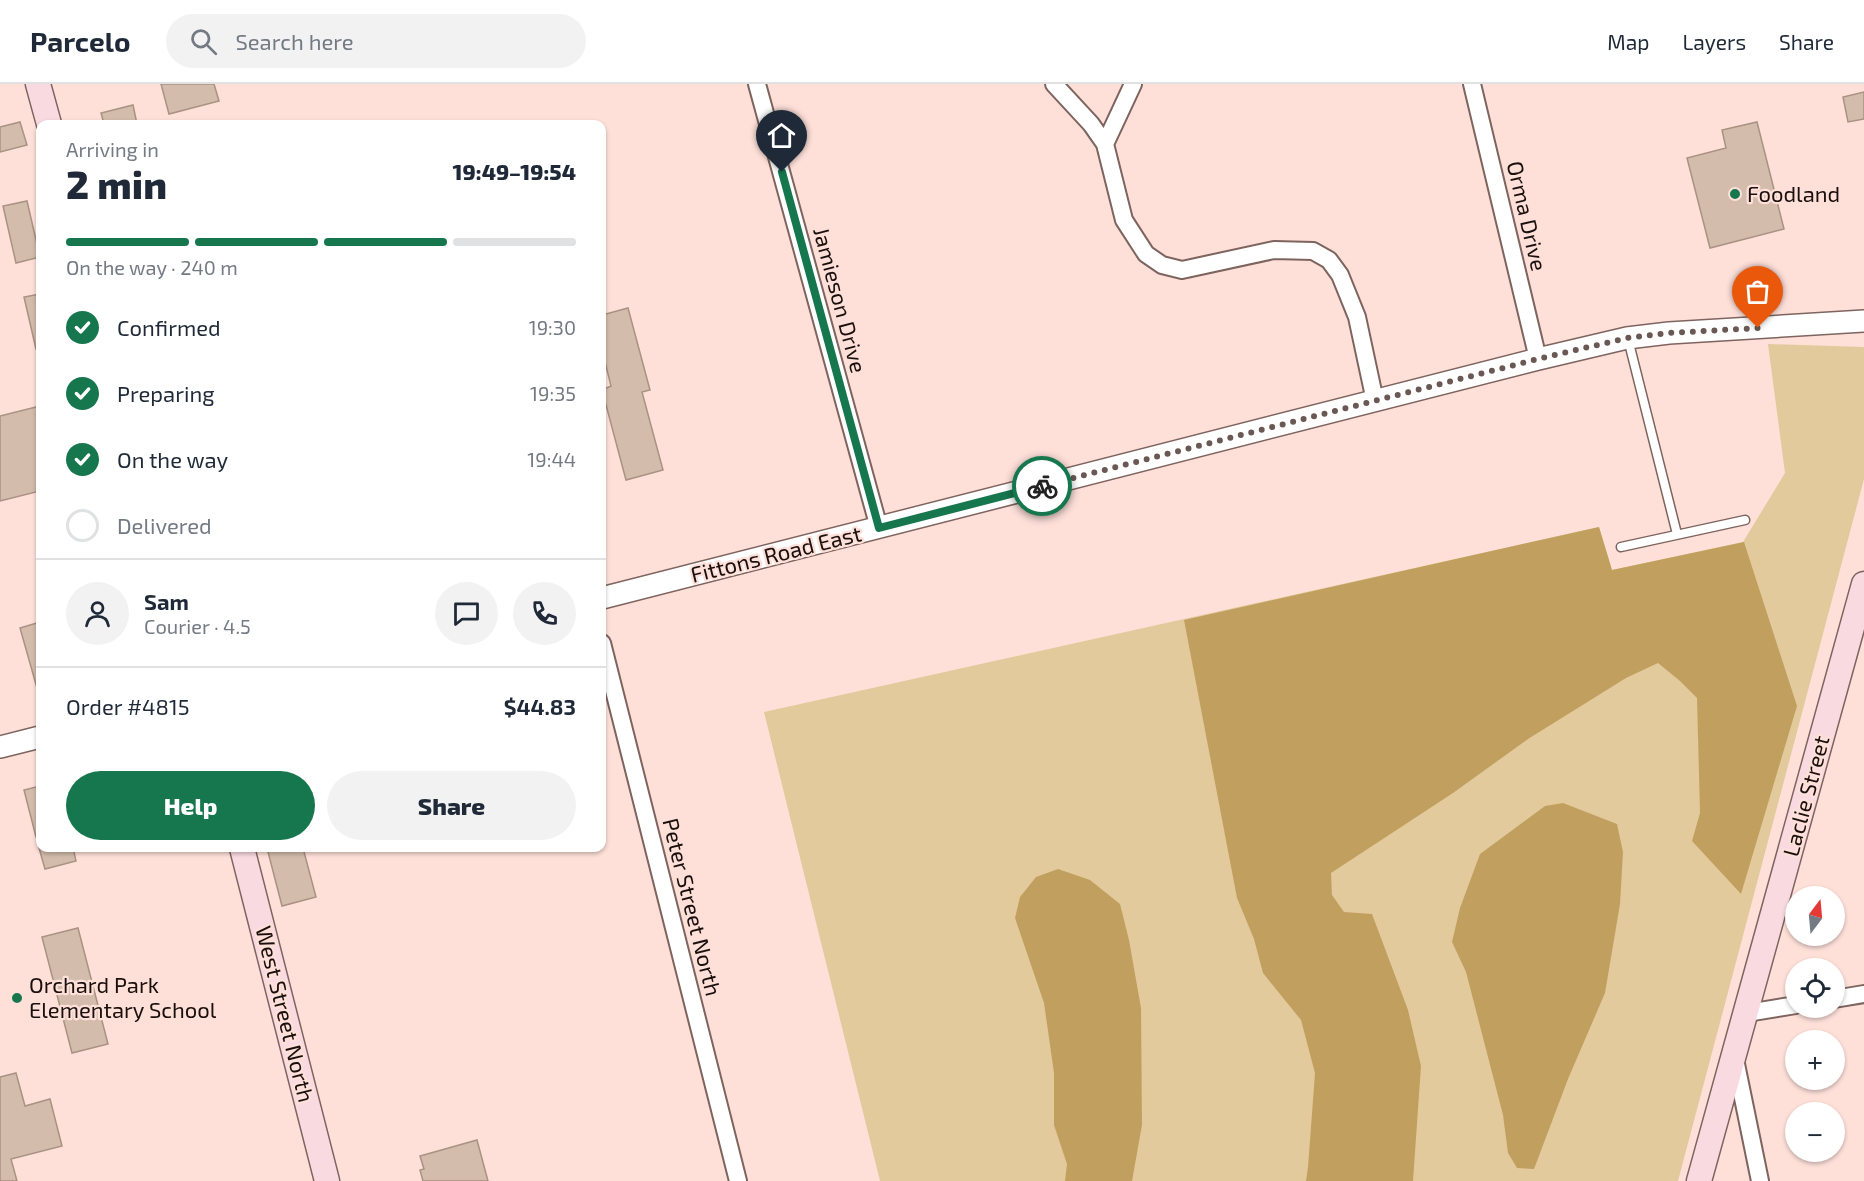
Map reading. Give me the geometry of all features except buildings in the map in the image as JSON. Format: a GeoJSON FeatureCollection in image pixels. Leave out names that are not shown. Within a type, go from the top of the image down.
{"type":"FeatureCollection","features":[{"type":"Feature","properties":{"kind":"main road"},"geometry":{"type":"LineString","coordinates":[[38,84],[48,120]]}},
{"type":"Feature","properties":{"kind":"main road","name":"Laclie Street"},"geometry":{"type":"LineString","coordinates":[[1699,1181],[1735,1059],[1864,584]]}},
{"type":"Feature","properties":{"kind":"main road","name":"West Street North"},"geometry":{"type":"LineString","coordinates":[[243,852],[327,1181]]}},
{"type":"Feature","properties":{"kind":"street","name":"Jamieson Drive"},"geometry":{"type":"LineString","coordinates":[[757,84],[879,528]]}},
{"type":"Feature","properties":{"kind":"street"},"geometry":{"type":"LineString","coordinates":[[1054,84],[1091,124],[1105,144],[1124,220],[1146,254],[1162,265],[1182,270],[1274,250],[1313,250],[1329,260],[1340,275],[1357,317],[1375,401]]}},
{"type":"Feature","properties":{"kind":"street"},"geometry":{"type":"LineString","coordinates":[[1105,144],[1133,84]]}},
{"type":"Feature","properties":{"kind":"street","name":"Orma Drive"},"geometry":{"type":"LineString","coordinates":[[1472,84],[1538,359]]}},
{"type":"Feature","properties":{"kind":"street","name":"Fittons Road East"},"geometry":{"type":"LineString","coordinates":[[606,597],[1627,338],[1669,333],[1864,321]]}},
{"type":"Feature","properties":{"kind":"street","name":"Peter Street North"},"geometry":{"type":"LineString","coordinates":[[606,659],[738,1181]]}},
{"type":"Feature","properties":{"kind":"street"},"geometry":{"type":"LineString","coordinates":[[0,747],[36,737]]}},
{"type":"Feature","properties":{"kind":"street"},"geometry":{"type":"LineString","coordinates":[[1845,997],[1864,994]]}},
{"type":"Feature","properties":{"kind":"street"},"geometry":{"type":"LineString","coordinates":[[1747,1013],[1785,1007]]}},
{"type":"Feature","properties":{"kind":"street"},"geometry":{"type":"LineString","coordinates":[[1735,1059],[1760,1181]]}},
{"type":"Feature","properties":{"kind":"lane"},"geometry":{"type":"LineString","coordinates":[[1627,338],[1677,534]]}},
{"type":"Feature","properties":{"kind":"lane"},"geometry":{"type":"LineString","coordinates":[[1621,547],[1745,520]]}},
{"type":"Feature","properties":{"kind":"shaded area"},"geometry":{"type":"Polygon","coordinates":[[[1768,344],[1864,347],[1864,479],[1678,1181],[880,1181],[764,712],[1599,527],[1612,570],[1743,542],[1785,473],[1768,344]]]}},
{"type":"Feature","properties":{"kind":"shaded area"},"geometry":{"type":"Polygon","coordinates":[[[1599,527],[1612,570],[1744,542],[1797,706],[1741,894],[1692,841],[1700,813],[1697,698],[1658,663],[1626,678],[1528,739],[1453,793],[1331,873],[1332,895],[1344,912],[1372,914],[1408,1010],[1421,1066],[1413,1181],[1306,1181],[1315,1073],[1301,1020],[1263,973],[1254,939],[1237,898],[1184,620],[1599,527]]]}},
{"type":"Feature","properties":{"kind":"shaded area"},"geometry":{"type":"Polygon","coordinates":[[[1563,803],[1617,824],[1623,852],[1620,904],[1605,993],[1568,1079],[1534,1169],[1517,1168],[1508,1153],[1503,1115],[1466,972],[1452,942],[1460,908],[1480,854],[1545,806],[1563,803]]]}},
{"type":"Feature","properties":{"kind":"shaded area"},"geometry":{"type":"Polygon","coordinates":[[[1058,869],[1090,880],[1120,904],[1129,940],[1141,1008],[1142,1125],[1132,1181],[1065,1181],[1067,1164],[1054,1125],[1054,1073],[1044,1003],[1015,918],[1020,897],[1036,877],[1058,869]]]}},
{"type":"Feature","properties":{"kind":"way so far"},"geometry":{"type":"LineString","coordinates":[[1042,486],[1627,338],[1758,328]]}},
{"type":"Feature","properties":{"kind":"place","name":"Foodland"},"geometry":{"type":"Point","coordinates":[1735,194]}},
{"type":"Feature","properties":{"kind":"place","name":"Orchard Park Elementary School"},"geometry":{"type":"Point","coordinates":[17,998]}},
{"type":"Feature","properties":{"kind":"route"},"geometry":{"type":"LineString","coordinates":[[782,172],[879,528],[1042,486]]}}]}
